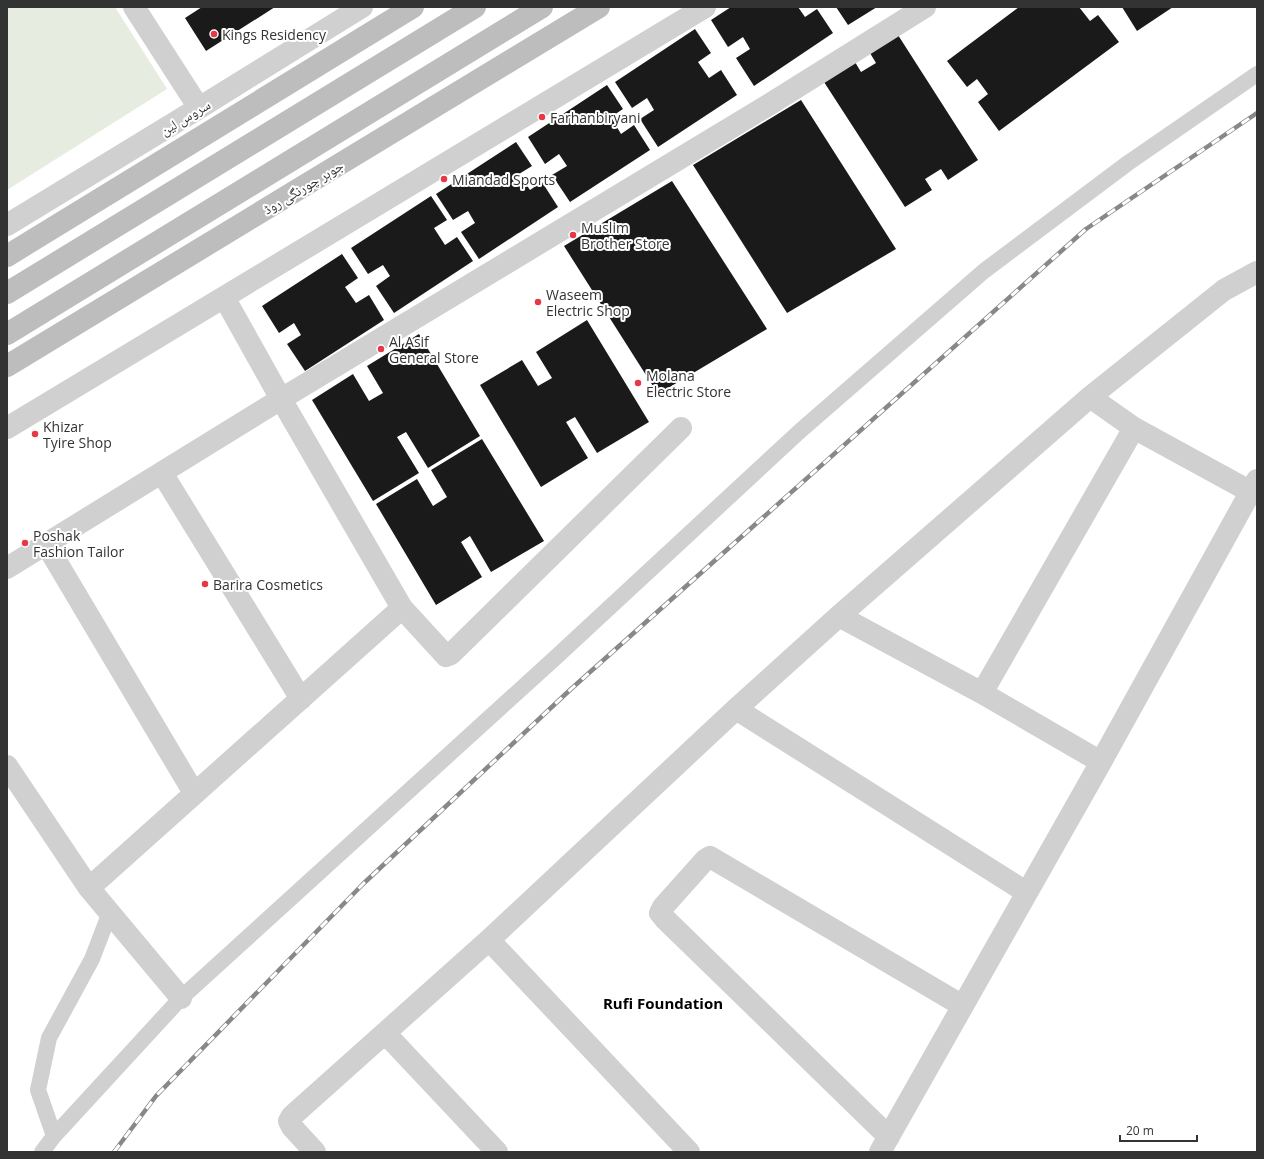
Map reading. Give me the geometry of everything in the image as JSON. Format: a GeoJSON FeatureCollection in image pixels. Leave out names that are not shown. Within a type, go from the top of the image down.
{"type":"FeatureCollection","features":[{"type":"Feature","properties":{"kind":"main road"},"geometry":{"type":"LineString","coordinates":[[7,256],[413,7]]}},
{"type":"Feature","properties":{"kind":"main road"},"geometry":{"type":"LineString","coordinates":[[7,293],[475,7]]}},
{"type":"Feature","properties":{"kind":"main road","name":"جوہر چورنگی روڈ"},"geometry":{"type":"LineString","coordinates":[[7,334],[542,7]]}},
{"type":"Feature","properties":{"kind":"main road","name":"جوہر چورنگی روڈ"},"geometry":{"type":"LineString","coordinates":[[7,366],[599,7]]}},
{"type":"Feature","properties":{"kind":"street"},"geometry":{"type":"LineString","coordinates":[[134,7],[199,108]]}},
{"type":"Feature","properties":{"kind":"street","name":"سروس لین"},"geometry":{"type":"LineString","coordinates":[[7,225],[362,7]]}},
{"type":"Feature","properties":{"kind":"street"},"geometry":{"type":"LineString","coordinates":[[7,428],[705,7]]}},
{"type":"Feature","properties":{"kind":"street"},"geometry":{"type":"LineString","coordinates":[[7,568],[281,399],[770,104],[925,7]]}},
{"type":"Feature","properties":{"kind":"street"},"geometry":{"type":"LineString","coordinates":[[316,1152],[292,1127],[289,1121],[292,1116],[489,940],[736,709],[839,616],[1090,397],[1224,290],[1257,272]]}},
{"type":"Feature","properties":{"kind":"street"},"geometry":{"type":"LineString","coordinates":[[224,297],[402,608],[442,654],[446,656],[451,654],[681,428]]}},
{"type":"Feature","properties":{"kind":"street"},"geometry":{"type":"LineString","coordinates":[[963,1006],[710,857],[663,907],[660,913],[885,1145],[963,1006],[1026,892],[1101,762],[1254,486],[1134,428],[1090,397]]}},
{"type":"Feature","properties":{"kind":"street"},"geometry":{"type":"LineString","coordinates":[[982,693],[1134,428]]}},
{"type":"Feature","properties":{"kind":"street"},"geometry":{"type":"LineString","coordinates":[[162,473],[300,699]]}},
{"type":"Feature","properties":{"kind":"street"},"geometry":{"type":"LineString","coordinates":[[46,544],[194,793]]}},
{"type":"Feature","properties":{"kind":"street"},"geometry":{"type":"LineString","coordinates":[[89,888],[402,608]]}},
{"type":"Feature","properties":{"kind":"street"},"geometry":{"type":"LineString","coordinates":[[839,616],[982,693],[1101,762]]}},
{"type":"Feature","properties":{"kind":"street"},"geometry":{"type":"LineString","coordinates":[[736,709],[1026,892]]}},
{"type":"Feature","properties":{"kind":"street"},"geometry":{"type":"LineString","coordinates":[[7,766],[89,888],[181,998]]}},
{"type":"Feature","properties":{"kind":"street"},"geometry":{"type":"LineString","coordinates":[[489,940],[689,1152]]}},
{"type":"Feature","properties":{"kind":"street"},"geometry":{"type":"LineString","coordinates":[[385,1033],[497,1152]]}},
{"type":"Feature","properties":{"kind":"lane"},"geometry":{"type":"LineString","coordinates":[[42,1152],[54,1136],[181,998],[555,658],[800,431],[984,271],[1128,162],[1257,74]]}},
{"type":"Feature","properties":{"kind":"lane"},"geometry":{"type":"LineString","coordinates":[[54,1136],[38,1090],[49,1038],[92,959],[110,912]]}},
{"type":"Feature","properties":{"kind":"shaded area"},"geometry":{"type":"Polygon","coordinates":[[[7,7],[115,7],[167,89],[7,190],[7,7]]]}},
{"type":"Feature","properties":{"kind":"building","name":"Kings Residency"},"geometry":{"type":"Polygon","coordinates":[[[202,7],[275,7],[206,51],[185,18],[202,7]]]}},
{"type":"Feature","properties":{"kind":"building"},"geometry":{"type":"Polygon","coordinates":[[[731,7],[798,7],[805,17],[817,9],[833,33],[754,86],[736,58],[750,49],[743,37],[728,47],[711,20],[731,7]]]}},
{"type":"Feature","properties":{"kind":"building"},"geometry":{"type":"Polygon","coordinates":[[[836,7],[877,7],[848,25],[836,7]]]}},
{"type":"Feature","properties":{"kind":"building"},"geometry":{"type":"Polygon","coordinates":[[[1019,7],[1079,7],[1090,21],[1098,15],[1119,42],[999,131],[978,102],[988,94],[977,79],[967,87],[947,61],[1019,7]]]}},
{"type":"Feature","properties":{"kind":"building"},"geometry":{"type":"Polygon","coordinates":[[[1122,7],[1173,7],[1137,31],[1122,7]]]}},
{"type":"Feature","properties":{"kind":"building"},"geometry":{"type":"Polygon","coordinates":[[[695,29],[711,53],[698,62],[709,78],[721,70],[737,95],[658,147],[640,119],[654,110],[647,98],[632,108],[615,82],[695,29]]]}},
{"type":"Feature","properties":{"kind":"building"},"geometry":{"type":"Polygon","coordinates":[[[898,35],[978,160],[948,180],[941,169],[925,179],[932,190],[905,207],[824,82],[855,62],[861,72],[876,63],[870,53],[898,35]]]}},
{"type":"Feature","properties":{"kind":"building"},"geometry":{"type":"Polygon","coordinates":[[[607,85],[623,109],[611,117],[621,134],[634,125],[650,150],[570,202],[552,175],[567,166],[559,154],[545,164],[528,137],[607,85]]]}},
{"type":"Feature","properties":{"kind":"building"},"geometry":{"type":"Polygon","coordinates":[[[801,100],[896,249],[787,313],[693,165],[801,100]]]}},
{"type":"Feature","properties":{"kind":"building"},"geometry":{"type":"Polygon","coordinates":[[[516,142],[532,166],[519,174],[530,190],[542,182],[558,207],[479,259],[461,232],[475,223],[468,211],[453,220],[436,194],[516,142]]]}},
{"type":"Feature","properties":{"kind":"building"},"geometry":{"type":"Polygon","coordinates":[[[672,181],[767,329],[658,394],[564,246],[672,181]]]}},
{"type":"Feature","properties":{"kind":"building"},"geometry":{"type":"Polygon","coordinates":[[[431,196],[447,220],[434,228],[445,245],[457,237],[473,261],[394,313],[376,286],[390,276],[383,265],[368,274],[351,248],[431,196]]]}},
{"type":"Feature","properties":{"kind":"building"},"geometry":{"type":"Polygon","coordinates":[[[342,254],[358,278],[345,287],[356,303],[369,295],[384,320],[305,371],[287,344],[301,335],[294,323],[279,333],[262,306],[342,254]]]}},
{"type":"Feature","properties":{"kind":"building"},"geometry":{"type":"Polygon","coordinates":[[[587,320],[649,422],[597,453],[575,417],[566,422],[588,458],[541,487],[480,385],[522,360],[538,386],[552,378],[536,352],[587,320]]]}},
{"type":"Feature","properties":{"kind":"building"},"geometry":{"type":"Polygon","coordinates":[[[419,334],[480,436],[428,468],[406,432],[397,437],[419,473],[373,501],[312,400],[353,374],[369,401],[383,393],[367,366],[419,334]]]}},
{"type":"Feature","properties":{"kind":"building"},"geometry":{"type":"Polygon","coordinates":[[[482,439],[544,541],[491,572],[470,536],[461,542],[482,577],[436,605],[376,504],[417,479],[433,506],[447,497],[431,470],[482,439]]]}},
{"type":"Feature","properties":{"kind":"railway"},"geometry":{"type":"LineString","coordinates":[[114,1152],[156,1096],[363,884],[571,689],[1086,229],[1257,113]]}},
{"type":"Feature","properties":{"kind":"place","name":"Kings Residency"},"geometry":{"type":"Point","coordinates":[214,34]}},
{"type":"Feature","properties":{"kind":"place","name":"Farhanbiryani"},"geometry":{"type":"Point","coordinates":[542,117]}},
{"type":"Feature","properties":{"kind":"place","name":"Miandad Sports"},"geometry":{"type":"Point","coordinates":[444,179]}},
{"type":"Feature","properties":{"kind":"place","name":"Muslim Brother Store"},"geometry":{"type":"Point","coordinates":[573,235]}},
{"type":"Feature","properties":{"kind":"place","name":"Waseem Electric Shop"},"geometry":{"type":"Point","coordinates":[538,302]}},
{"type":"Feature","properties":{"kind":"place","name":"Al Asif General Store"},"geometry":{"type":"Point","coordinates":[381,349]}},
{"type":"Feature","properties":{"kind":"place","name":"Molana Electric Store"},"geometry":{"type":"Point","coordinates":[638,383]}},
{"type":"Feature","properties":{"kind":"place","name":"Khizar Tyire Shop"},"geometry":{"type":"Point","coordinates":[35,434]}},
{"type":"Feature","properties":{"kind":"place","name":"Poshak Fashion Tailor"},"geometry":{"type":"Point","coordinates":[25,543]}},
{"type":"Feature","properties":{"kind":"place","name":"Barira Cosmetics"},"geometry":{"type":"Point","coordinates":[205,584]}},
{"type":"Feature","properties":{"kind":"district","name":"Rufi Foundation"},"geometry":{"type":"Point","coordinates":[663,1003]}}]}
